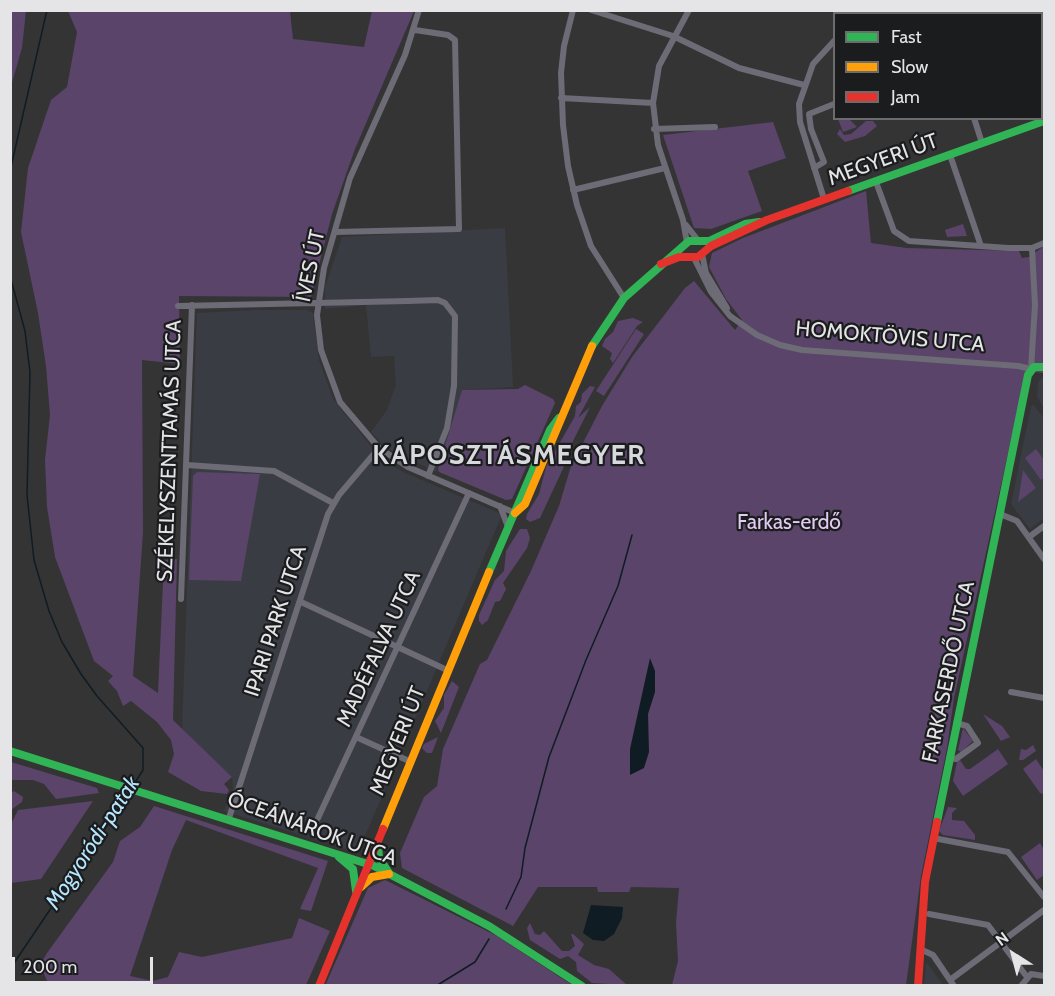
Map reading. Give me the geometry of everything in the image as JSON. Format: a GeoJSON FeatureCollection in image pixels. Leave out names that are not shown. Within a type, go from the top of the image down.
{"type":"FeatureCollection","features":[{"type":"Feature","properties":{"kind":"main road"},"geometry":{"type":"LineString","coordinates":[[1029,127],[1037,120]]}},
{"type":"Feature","properties":{"kind":"main road","name":"MEGYERI ÚT"},"geometry":{"type":"LineString","coordinates":[[662,264],[697,254],[767,220],[1044,123]]}},
{"type":"Feature","properties":{"kind":"main road","name":"MEGYERI ÚT"},"geometry":{"type":"LineString","coordinates":[[319,986],[447,670],[515,513],[525,504],[559,418],[596,336],[624,298],[686,244],[709,240],[745,224],[767,220]]}},
{"type":"Feature","properties":{"kind":"main road"},"geometry":{"type":"LineString","coordinates":[[697,254],[699,240]]}},
{"type":"Feature","properties":{"kind":"main road"},"geometry":{"type":"LineString","coordinates":[[686,244],[697,254]]}},
{"type":"Feature","properties":{"kind":"main road","name":"HOMOKTÖVIS UTCA"},"geometry":{"type":"LineString","coordinates":[[1031,369],[1044,367]]}},
{"type":"Feature","properties":{"kind":"main road","name":"FARKASERDŐ UTCA"},"geometry":{"type":"LineString","coordinates":[[918,986],[925,882],[933,838],[1031,369]]}},
{"type":"Feature","properties":{"kind":"main road","name":"ÓCEÁNÁROK UTCA"},"geometry":{"type":"LineString","coordinates":[[10,751],[142,790],[368,864],[489,926],[582,986]]}},
{"type":"Feature","properties":{"kind":"main road"},"geometry":{"type":"LineString","coordinates":[[357,893],[369,878],[389,874],[379,858],[379,836]]}},
{"type":"Feature","properties":{"kind":"main road"},"geometry":{"type":"LineString","coordinates":[[334,853],[353,869],[357,893]]}},
{"type":"Feature","properties":{"kind":"street","name":"ÍVES ÚT"},"geometry":{"type":"LineString","coordinates":[[419,10],[414,30],[350,178],[324,268],[318,303],[321,350],[334,388],[351,417],[379,448],[408,467],[515,513]]}},
{"type":"Feature","properties":{"kind":"street"},"geometry":{"type":"LineString","coordinates":[[573,10],[563,53],[561,98],[565,145],[573,190],[591,246],[624,298]]}},
{"type":"Feature","properties":{"kind":"street"},"geometry":{"type":"LineString","coordinates":[[591,10],[673,36],[739,68],[804,86]]}},
{"type":"Feature","properties":{"kind":"street"},"geometry":{"type":"LineString","coordinates":[[686,244],[683,220],[654,129],[653,103],[659,66],[673,36],[689,10]]}},
{"type":"Feature","properties":{"kind":"street"},"geometry":{"type":"LineString","coordinates":[[335,231],[459,229],[455,40],[448,35],[414,30]]}},
{"type":"Feature","properties":{"kind":"street"},"geometry":{"type":"LineString","coordinates":[[824,200],[800,114],[804,86],[813,64],[833,42]]}},
{"type":"Feature","properties":{"kind":"street"},"geometry":{"type":"LineString","coordinates":[[561,98],[653,103]]}},
{"type":"Feature","properties":{"kind":"street"},"geometry":{"type":"LineString","coordinates":[[814,168],[824,162],[811,129],[809,117],[813,111],[833,104]]}},
{"type":"Feature","properties":{"kind":"street"},"geometry":{"type":"LineString","coordinates":[[800,114],[809,117]]}},
{"type":"Feature","properties":{"kind":"street"},"geometry":{"type":"LineString","coordinates":[[975,120],[982,143]]}},
{"type":"Feature","properties":{"kind":"street"},"geometry":{"type":"LineString","coordinates":[[654,129],[715,127]]}},
{"type":"Feature","properties":{"kind":"street"},"geometry":{"type":"LineString","coordinates":[[950,155],[981,246]]}},
{"type":"Feature","properties":{"kind":"street"},"geometry":{"type":"LineString","coordinates":[[573,190],[665,168]]}},
{"type":"Feature","properties":{"kind":"street"},"geometry":{"type":"LineString","coordinates":[[876,182],[891,224],[903,238],[915,242],[1032,248],[1044,243]]}},
{"type":"Feature","properties":{"kind":"street"},"geometry":{"type":"LineString","coordinates":[[683,220],[699,240]]}},
{"type":"Feature","properties":{"kind":"street"},"geometry":{"type":"LineString","coordinates":[[1031,369],[1035,305],[1032,248]]}},
{"type":"Feature","properties":{"kind":"street","name":"HOMOKTÖVIS UTCA"},"geometry":{"type":"LineString","coordinates":[[697,254],[711,283],[738,323],[770,341],[802,350],[1018,366],[1031,369]]}},
{"type":"Feature","properties":{"kind":"street"},"geometry":{"type":"LineString","coordinates":[[178,306],[438,300],[451,309],[455,316],[456,353],[453,398],[447,428],[428,476]]}},
{"type":"Feature","properties":{"kind":"street","name":"SZÉKELYSZENTTAMÁS UTCA"},"geometry":{"type":"LineString","coordinates":[[181,599],[192,305]]}},
{"type":"Feature","properties":{"kind":"street","name":"IPARI PARK UTCA"},"geometry":{"type":"LineString","coordinates":[[229,818],[333,503],[379,448]]}},
{"type":"Feature","properties":{"kind":"street"},"geometry":{"type":"LineString","coordinates":[[187,465],[274,471],[333,503]]}},
{"type":"Feature","properties":{"kind":"street","name":"MADÉFALVA UTCA"},"geometry":{"type":"LineString","coordinates":[[318,818],[469,493]]}},
{"type":"Feature","properties":{"kind":"street"},"geometry":{"type":"LineString","coordinates":[[499,506],[505,514],[508,528]]}},
{"type":"Feature","properties":{"kind":"street"},"geometry":{"type":"LineString","coordinates":[[1000,514],[1017,521],[1044,559]]}},
{"type":"Feature","properties":{"kind":"street"},"geometry":{"type":"LineString","coordinates":[[1029,537],[1044,526]]}},
{"type":"Feature","properties":{"kind":"street"},"geometry":{"type":"LineString","coordinates":[[301,602],[447,670]]}},
{"type":"Feature","properties":{"kind":"street"},"geometry":{"type":"LineString","coordinates":[[1011,692],[1044,698]]}},
{"type":"Feature","properties":{"kind":"street"},"geometry":{"type":"LineString","coordinates":[[950,758],[956,759],[978,742],[968,726],[956,723]]}},
{"type":"Feature","properties":{"kind":"street"},"geometry":{"type":"LineString","coordinates":[[356,737],[409,761]]}},
{"type":"Feature","properties":{"kind":"street"},"geometry":{"type":"LineString","coordinates":[[933,838],[1008,852],[1044,897]]}},
{"type":"Feature","properties":{"kind":"street"},"geometry":{"type":"LineString","coordinates":[[920,949],[933,955],[952,983],[1000,942],[1044,910]]}},
{"type":"Feature","properties":{"kind":"street"},"geometry":{"type":"LineString","coordinates":[[929,914],[988,925],[1027,977]]}},
{"type":"Feature","properties":{"kind":"street"},"geometry":{"type":"LineString","coordinates":[[1021,986],[1027,977],[1036,974],[1044,976]]}},
{"type":"Feature","properties":{"kind":"shaded area"},"geometry":{"type":"Polygon","coordinates":[[[505,228],[513,387],[462,390],[455,421],[436,472],[387,448],[371,432],[387,410],[396,385],[394,356],[371,357],[366,305],[325,309],[325,287],[342,237],[505,228]]]}},
{"type":"Feature","properties":{"kind":"shaded area"},"geometry":{"type":"Polygon","coordinates":[[[307,310],[313,313],[319,360],[333,399],[382,459],[403,472],[499,513],[501,517],[368,829],[356,852],[224,811],[233,788],[232,777],[182,731],[197,313],[307,310]]]}},
{"type":"Feature","properties":{"kind":"shaded area"},"geometry":{"type":"Polygon","coordinates":[[[1044,378],[1044,408],[1037,397],[1038,382],[1044,378]]]}},
{"type":"Feature","properties":{"kind":"shaded area"},"geometry":{"type":"Polygon","coordinates":[[[1034,405],[1044,419],[1044,518],[1030,529],[1011,504],[1031,406],[1034,405]]]}},
{"type":"Feature","properties":{"kind":"shaded area"},"geometry":{"type":"Polygon","coordinates":[[[650,658],[655,671],[655,692],[648,714],[649,752],[644,768],[630,775],[630,749],[650,658]]]}},
{"type":"Feature","properties":{"kind":"shaded area"},"geometry":{"type":"Polygon","coordinates":[[[591,905],[623,907],[622,918],[614,934],[604,941],[593,940],[583,933],[591,905]]]}},
{"type":"Feature","properties":{"kind":"shaded area"},"geometry":{"type":"Polygon","coordinates":[[[926,963],[928,964],[943,985],[924,985],[926,963]]]}},
{"type":"Feature","properties":{"kind":"green space"},"geometry":{"type":"Polygon","coordinates":[[[11,10],[26,11],[22,48],[11,86],[11,10]]]}},
{"type":"Feature","properties":{"kind":"green space"},"geometry":{"type":"Polygon","coordinates":[[[898,10],[976,10],[977,12],[897,12],[898,10]]]}},
{"type":"Feature","properties":{"kind":"green space"},"geometry":{"type":"Polygon","coordinates":[[[68,11],[290,11],[293,39],[364,47],[372,11],[414,11],[355,149],[332,214],[311,297],[179,296],[180,364],[142,360],[143,532],[133,676],[158,693],[164,560],[177,559],[173,720],[232,777],[224,784],[229,790],[227,794],[201,791],[168,772],[174,754],[171,740],[157,722],[131,701],[123,706],[117,691],[108,681],[113,676],[94,661],[55,557],[47,507],[45,460],[50,415],[46,366],[38,313],[21,232],[28,168],[51,100],[67,87],[77,32],[68,11]]]}},
{"type":"Feature","properties":{"kind":"green space"},"geometry":{"type":"Polygon","coordinates":[[[838,120],[850,120],[857,127],[843,132],[838,120]]]}},
{"type":"Feature","properties":{"kind":"green space"},"geometry":{"type":"Polygon","coordinates":[[[866,121],[873,121],[877,126],[865,136],[845,142],[837,134],[840,129],[844,135],[851,134],[866,121]]]}},
{"type":"Feature","properties":{"kind":"green space"},"geometry":{"type":"Polygon","coordinates":[[[773,122],[786,158],[748,171],[762,211],[711,229],[694,228],[663,135],[773,122]]]}},
{"type":"Feature","properties":{"kind":"green space","name":"Farkas-erdő"},"geometry":{"type":"Polygon","coordinates":[[[866,191],[871,243],[907,248],[1019,251],[1022,258],[1029,257],[1044,246],[1044,373],[1026,371],[954,698],[947,748],[921,876],[906,985],[672,985],[678,961],[676,923],[679,888],[631,887],[629,892],[598,892],[597,887],[538,887],[513,926],[402,868],[400,853],[424,797],[437,786],[443,749],[480,664],[487,660],[531,571],[559,506],[571,466],[602,406],[632,357],[685,288],[694,281],[735,330],[742,320],[726,299],[709,267],[712,253],[743,238],[866,191]]]}},
{"type":"Feature","properties":{"kind":"green space"},"geometry":{"type":"Polygon","coordinates":[[[963,224],[967,236],[947,237],[945,230],[963,224]]]}},
{"type":"Feature","properties":{"kind":"green space"},"geometry":{"type":"Polygon","coordinates":[[[633,318],[643,322],[637,326],[613,363],[610,359],[612,353],[602,346],[605,339],[613,332],[618,321],[633,318]]]}},
{"type":"Feature","properties":{"kind":"green space"},"geometry":{"type":"Polygon","coordinates":[[[636,329],[644,334],[604,396],[596,391],[636,329]]]}},
{"type":"Feature","properties":{"kind":"green space"},"geometry":{"type":"Polygon","coordinates":[[[525,385],[553,399],[555,403],[512,499],[506,500],[439,472],[462,390],[518,389],[525,385]]]}},
{"type":"Feature","properties":{"kind":"green space"},"geometry":{"type":"Polygon","coordinates":[[[590,386],[595,387],[578,418],[590,407],[567,453],[567,460],[540,518],[530,522],[526,519],[527,514],[539,494],[546,467],[575,416],[576,406],[581,402],[582,394],[590,386]]]}},
{"type":"Feature","properties":{"kind":"green space"},"geometry":{"type":"Polygon","coordinates":[[[1036,449],[1044,460],[1044,477],[1041,480],[1025,458],[1036,449]]]}},
{"type":"Feature","properties":{"kind":"green space"},"geometry":{"type":"Polygon","coordinates":[[[1023,470],[1036,488],[1018,502],[1023,470]]]}},
{"type":"Feature","properties":{"kind":"green space"},"geometry":{"type":"Polygon","coordinates":[[[197,472],[260,474],[241,581],[189,580],[193,476],[197,472]]]}},
{"type":"Feature","properties":{"kind":"green space"},"geometry":{"type":"Polygon","coordinates":[[[520,529],[527,529],[530,538],[527,548],[503,583],[506,589],[500,601],[495,602],[488,620],[482,625],[479,615],[495,580],[504,571],[506,551],[520,529]]]}},
{"type":"Feature","properties":{"kind":"green space"},"geometry":{"type":"Polygon","coordinates":[[[452,681],[459,687],[441,733],[435,721],[444,708],[444,695],[452,681]]]}},
{"type":"Feature","properties":{"kind":"green space"},"geometry":{"type":"Polygon","coordinates":[[[983,714],[1002,726],[1010,737],[1001,741],[983,714]]]}},
{"type":"Feature","properties":{"kind":"green space"},"geometry":{"type":"Polygon","coordinates":[[[963,728],[973,741],[961,752],[958,750],[963,728]]]}},
{"type":"Feature","properties":{"kind":"green space"},"geometry":{"type":"Polygon","coordinates":[[[438,737],[432,753],[427,753],[422,748],[424,744],[438,737]]]}},
{"type":"Feature","properties":{"kind":"green space"},"geometry":{"type":"Polygon","coordinates":[[[1033,745],[1036,751],[1023,760],[1019,760],[1021,749],[1026,750],[1033,745]]]}},
{"type":"Feature","properties":{"kind":"green space"},"geometry":{"type":"Polygon","coordinates":[[[998,749],[1008,764],[963,796],[953,781],[957,762],[960,760],[966,769],[970,769],[998,749]]]}},
{"type":"Feature","properties":{"kind":"green space"},"geometry":{"type":"Polygon","coordinates":[[[1036,759],[1044,771],[1044,794],[1040,793],[1023,769],[1036,759]]]}},
{"type":"Feature","properties":{"kind":"green space"},"geometry":{"type":"Polygon","coordinates":[[[11,762],[97,788],[99,793],[56,799],[44,784],[33,780],[11,780],[11,762]]]}},
{"type":"Feature","properties":{"kind":"green space"},"geometry":{"type":"Polygon","coordinates":[[[14,791],[23,797],[22,802],[11,810],[11,793],[14,791]]]}},
{"type":"Feature","properties":{"kind":"green space"},"geometry":{"type":"Polygon","coordinates":[[[93,801],[41,879],[11,883],[11,824],[18,810],[93,801]]]}},
{"type":"Feature","properties":{"kind":"green space"},"geometry":{"type":"Polygon","coordinates":[[[154,806],[328,861],[311,911],[300,909],[318,868],[186,820],[172,850],[130,976],[153,981],[168,977],[179,952],[202,957],[292,938],[299,918],[330,931],[306,985],[49,985],[40,965],[47,953],[113,862],[120,841],[140,827],[154,806]]]}},
{"type":"Feature","properties":{"kind":"green space"},"geometry":{"type":"Polygon","coordinates":[[[948,807],[957,808],[952,813],[952,820],[964,821],[975,835],[975,840],[943,835],[939,831],[948,807]]]}},
{"type":"Feature","properties":{"kind":"green space"},"geometry":{"type":"Polygon","coordinates":[[[1040,843],[1044,850],[1044,875],[1037,880],[1021,857],[1040,843]]]}},
{"type":"Feature","properties":{"kind":"green space"},"geometry":{"type":"Polygon","coordinates":[[[385,880],[497,936],[572,985],[325,986],[368,888],[385,880]]]}},
{"type":"Feature","properties":{"kind":"green space"},"geometry":{"type":"Polygon","coordinates":[[[530,923],[535,934],[540,935],[544,931],[562,951],[569,951],[575,946],[571,934],[573,934],[584,944],[578,955],[594,965],[609,969],[627,985],[592,983],[577,971],[576,962],[568,956],[560,959],[530,940],[527,928],[530,923]]]}},
{"type":"Feature","properties":{"kind":"waterway","name":"Mogyoródi-patak"},"geometry":{"type":"LineString","coordinates":[[10,171],[47,10]]}},
{"type":"Feature","properties":{"kind":"waterway","name":"Mogyoródi-patak"},"geometry":{"type":"LineString","coordinates":[[10,276],[25,331],[30,372],[27,495],[34,560],[49,611],[62,642],[97,696],[143,748],[143,770],[134,784]]}},
{"type":"Feature","properties":{"kind":"waterway"},"geometry":{"type":"LineString","coordinates":[[506,909],[521,877],[525,848],[549,757],[586,660],[618,586],[632,535]]}},
{"type":"Feature","properties":{"kind":"waterway","name":"Mogyoródi-patak"},"geometry":{"type":"LineString","coordinates":[[10,969],[130,791]]}},
{"type":"Feature","properties":{"kind":"waterway"},"geometry":{"type":"LineString","coordinates":[[436,986],[475,962],[489,939]]}},
{"type":"Feature","properties":{"kind":"tram line"},"geometry":{"type":"LineString","coordinates":[[1043,27],[1044,31]]}},
{"type":"Feature","properties":{"kind":"traffic: fast"},"geometry":{"type":"LineString","coordinates":[[848,191],[1044,121]]}},
{"type":"Feature","properties":{"kind":"traffic: fast"},"geometry":{"type":"LineString","coordinates":[[592,346],[624,298],[689,241],[709,241],[745,224],[759,222]]}},
{"type":"Feature","properties":{"kind":"traffic: fast"},"geometry":{"type":"LineString","coordinates":[[937,822],[1028,375],[1034,367],[1044,367]]}},
{"type":"Feature","properties":{"kind":"traffic: fast"},"geometry":{"type":"LineString","coordinates":[[489,572],[550,430],[559,418]]}},
{"type":"Feature","properties":{"kind":"traffic: fast"},"geometry":{"type":"LineString","coordinates":[[10,751],[374,866],[489,926],[582,986]]}},
{"type":"Feature","properties":{"kind":"traffic: fast"},"geometry":{"type":"LineString","coordinates":[[378,844],[379,858],[389,873]]}},
{"type":"Feature","properties":{"kind":"traffic: fast"},"geometry":{"type":"LineString","coordinates":[[339,857],[353,869],[356,891]]}},
{"type":"Feature","properties":{"kind":"traffic: slow"},"geometry":{"type":"LineString","coordinates":[[515,513],[525,504],[592,346]]}},
{"type":"Feature","properties":{"kind":"traffic: slow"},"geometry":{"type":"LineString","coordinates":[[383,829],[489,572]]}},
{"type":"Feature","properties":{"kind":"traffic: slow"},"geometry":{"type":"LineString","coordinates":[[361,887],[372,877],[389,874]]}},
{"type":"Feature","properties":{"kind":"traffic: jam"},"geometry":{"type":"LineString","coordinates":[[661,264],[679,257],[698,257],[711,246],[767,220],[848,191]]}},
{"type":"Feature","properties":{"kind":"traffic: jam"},"geometry":{"type":"LineString","coordinates":[[918,986],[925,882],[937,822]]}},
{"type":"Feature","properties":{"kind":"traffic: jam"},"geometry":{"type":"LineString","coordinates":[[319,986],[383,829]]}},
{"type":"Feature","properties":{"kind":"district","name":"KÁPOSZTÁSMEGYER"},"geometry":{"type":"Point","coordinates":[509,456]}}]}
